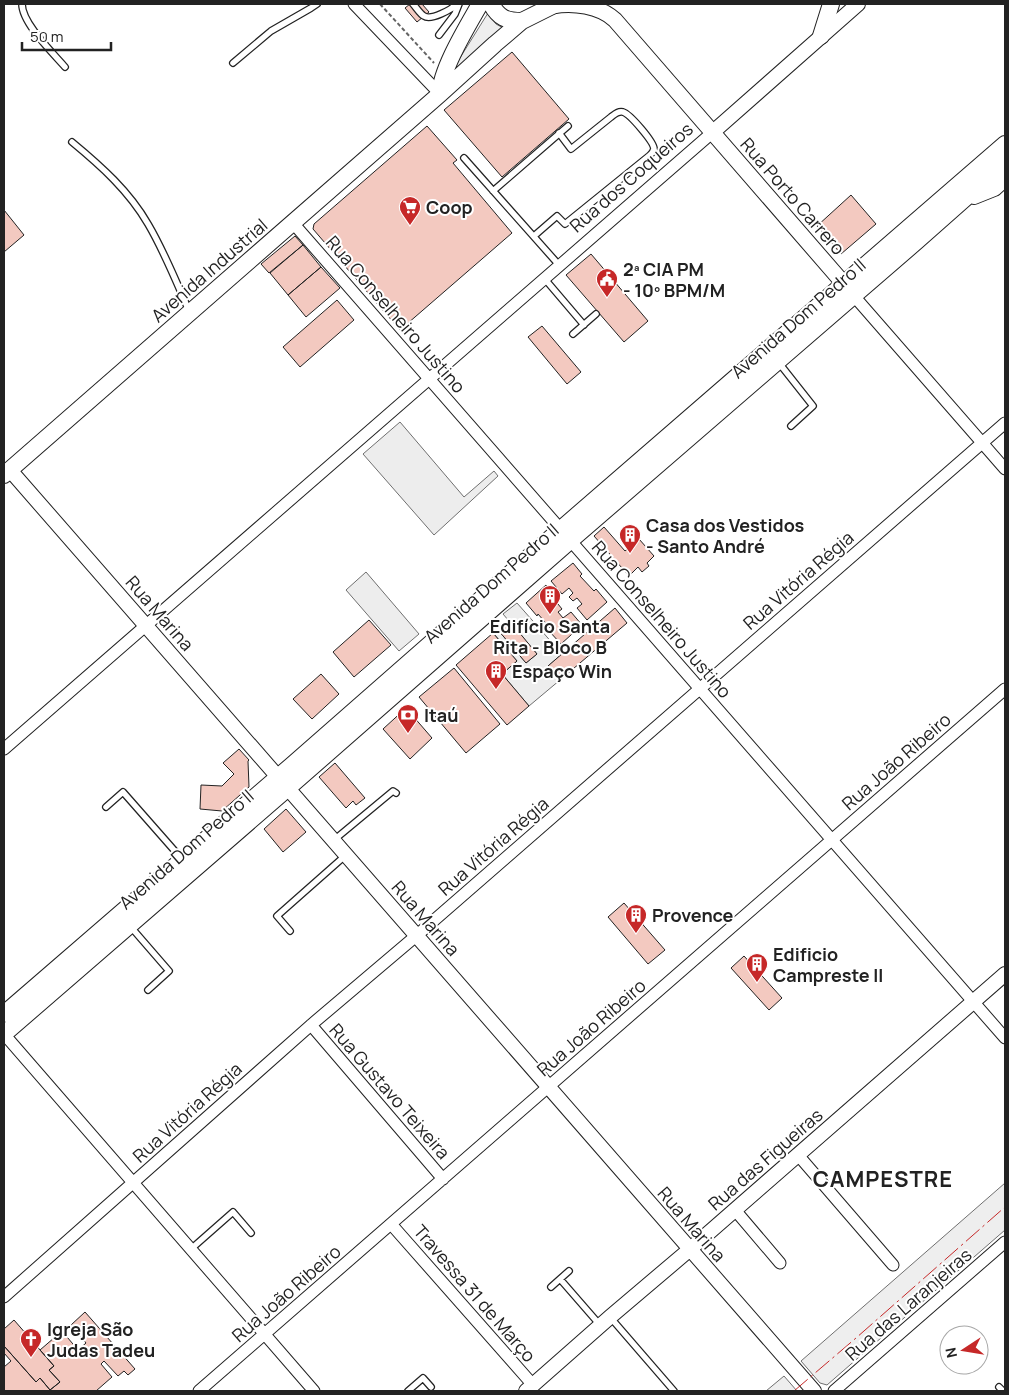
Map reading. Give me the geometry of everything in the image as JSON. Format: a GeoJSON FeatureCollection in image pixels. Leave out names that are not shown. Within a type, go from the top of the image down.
{"type":"FeatureCollection","features":[{"type":"Feature","properties":{"kind":"main road"},"geometry":{"type":"LineString","coordinates":[[440,94],[440,85],[444,74],[480,4]]}},
{"type":"Feature","properties":{"kind":"main road"},"geometry":{"type":"LineString","coordinates":[[491,4],[502,17],[510,21],[522,21]]}},
{"type":"Feature","properties":{"kind":"main road","name":"Avenida Industrial"},"geometry":{"type":"LineString","coordinates":[[7,472],[440,94],[499,40],[522,21],[555,5]]}},
{"type":"Feature","properties":{"kind":"main road","name":"Rua Porto Carrero"},"geometry":{"type":"LineString","coordinates":[[555,5],[578,5],[610,15],[849,290]]}},
{"type":"Feature","properties":{"kind":"main road"},"geometry":{"type":"LineString","coordinates":[[821,36],[827,5]]}},
{"type":"Feature","properties":{"kind":"main road"},"geometry":{"type":"LineString","coordinates":[[997,169],[994,188],[958,195],[968,163],[1005,130]]}},
{"type":"Feature","properties":{"kind":"main road","name":"Avenida Dom Pedro II"},"geometry":{"type":"LineString","coordinates":[[4,1034],[130,925],[283,783],[566,535],[958,195],[997,169],[1005,144]]}},
{"type":"Feature","properties":{"kind":"main road","name":"Avenida Dom Pedro II"},"geometry":{"type":"LineString","coordinates":[[566,535],[778,362],[849,290]]}},
{"type":"Feature","properties":{"kind":"main road","name":"Avenida Dom Pedro II"},"geometry":{"type":"LineString","coordinates":[[4,1014],[183,860],[283,783]]}},
{"type":"Feature","properties":{"kind":"street"},"geometry":{"type":"LineString","coordinates":[[354,4],[440,94]]}},
{"type":"Feature","properties":{"kind":"street","name":"Rua dos Coqueiros"},"geometry":{"type":"LineString","coordinates":[[4,749],[858,4]]}},
{"type":"Feature","properties":{"kind":"street","name":"Rua Conselheiro Justino"},"geometry":{"type":"LineString","coordinates":[[293,223],[1005,1038]]}},
{"type":"Feature","properties":{"kind":"street","name":"Rua Porto Carrero"},"geometry":{"type":"LineString","coordinates":[[849,290],[1005,470]]}},
{"type":"Feature","properties":{"kind":"street","name":"Rua Vitória Régia"},"geometry":{"type":"LineString","coordinates":[[4,1296],[311,1025],[416,936],[1005,423]]}},
{"type":"Feature","properties":{"kind":"street","name":"Rua Marina"},"geometry":{"type":"LineString","coordinates":[[7,472],[146,625],[549,1086],[689,1250],[814,1391]]}},
{"type":"Feature","properties":{"kind":"street","name":"Rua João Ribeiro"},"geometry":{"type":"LineString","coordinates":[[200,1391],[1005,689]]}},
{"type":"Feature","properties":{"kind":"street","name":"Rua das Figueiras"},"geometry":{"type":"LineString","coordinates":[[529,1388],[736,1210],[1005,974]]}},
{"type":"Feature","properties":{"kind":"street","name":"Rua Gustavo Teixeira"},"geometry":{"type":"LineString","coordinates":[[311,1025],[443,1179]]}},
{"type":"Feature","properties":{"kind":"street"},"geometry":{"type":"LineString","coordinates":[[4,1034],[314,1391]]}},
{"type":"Feature","properties":{"kind":"street"},"geometry":{"type":"LineString","coordinates":[[798,1155],[893,1265]]}},
{"type":"Feature","properties":{"kind":"street"},"geometry":{"type":"LineString","coordinates":[[736,1210],[780,1263]]}},
{"type":"Feature","properties":{"kind":"street","name":"Travessa 31 de Março"},"geometry":{"type":"LineString","coordinates":[[391,1224],[529,1388]]}},
{"type":"Feature","properties":{"kind":"street","name":"Rua das Laranjeiras"},"geometry":{"type":"LineString","coordinates":[[834,1391],[1005,1242]]}},
{"type":"Feature","properties":{"kind":"lane"},"geometry":{"type":"LineString","coordinates":[[22,4],[22,11],[30,26],[65,67]]}},
{"type":"Feature","properties":{"kind":"lane"},"geometry":{"type":"LineString","coordinates":[[233,63],[271,31],[317,4]]}},
{"type":"Feature","properties":{"kind":"lane"},"geometry":{"type":"LineString","coordinates":[[413,4],[427,18],[436,16],[458,4]]}},
{"type":"Feature","properties":{"kind":"lane"},"geometry":{"type":"LineString","coordinates":[[439,35],[455,14],[458,4]]}},
{"type":"Feature","properties":{"kind":"lane"},"geometry":{"type":"LineString","coordinates":[[534,236],[557,216],[565,224],[649,156],[654,148],[644,133],[623,112],[612,116],[571,149],[559,133]]}},
{"type":"Feature","properties":{"kind":"lane"},"geometry":{"type":"LineString","coordinates":[[493,190],[568,126]]}},
{"type":"Feature","properties":{"kind":"lane"},"geometry":{"type":"LineString","coordinates":[[72,142],[105,170],[136,205],[159,244],[190,313]]}},
{"type":"Feature","properties":{"kind":"lane"},"geometry":{"type":"LineString","coordinates":[[464,158],[559,265]]}},
{"type":"Feature","properties":{"kind":"lane"},"geometry":{"type":"LineString","coordinates":[[544,278],[584,325]]}},
{"type":"Feature","properties":{"kind":"lane"},"geometry":{"type":"LineString","coordinates":[[573,334],[596,314]]}},
{"type":"Feature","properties":{"kind":"lane"},"geometry":{"type":"LineString","coordinates":[[778,362],[813,406],[791,426]]}},
{"type":"Feature","properties":{"kind":"lane"},"geometry":{"type":"LineString","coordinates":[[333,841],[393,791],[396,793]]}},
{"type":"Feature","properties":{"kind":"lane"},"geometry":{"type":"LineString","coordinates":[[106,807],[122,792],[183,860]]}},
{"type":"Feature","properties":{"kind":"lane"},"geometry":{"type":"LineString","coordinates":[[290,931],[277,916],[346,856]]}},
{"type":"Feature","properties":{"kind":"lane"},"geometry":{"type":"LineString","coordinates":[[130,925],[169,972],[148,990]]}},
{"type":"Feature","properties":{"kind":"lane"},"geometry":{"type":"LineString","coordinates":[[191,1249],[233,1212],[251,1232]]}},
{"type":"Feature","properties":{"kind":"lane"},"geometry":{"type":"LineString","coordinates":[[551,1287],[569,1271]]}},
{"type":"Feature","properties":{"kind":"lane"},"geometry":{"type":"LineString","coordinates":[[560,1279],[605,1321],[674,1391]]}},
{"type":"Feature","properties":{"kind":"lane"},"geometry":{"type":"LineString","coordinates":[[408,1391],[423,1378],[431,1386]]}},
{"type":"Feature","properties":{"kind":"path"},"geometry":{"type":"LineString","coordinates":[[380,4],[430,58]]}},
{"type":"Feature","properties":{"kind":"shaded area"},"geometry":{"type":"Polygon","coordinates":[[[488,13],[496,24],[505,29],[457,71],[453,69],[488,13]]]}},
{"type":"Feature","properties":{"kind":"shaded area"},"geometry":{"type":"Polygon","coordinates":[[[400,422],[464,497],[494,471],[498,476],[434,535],[363,454],[400,422]]]}},
{"type":"Feature","properties":{"kind":"shaded area"},"geometry":{"type":"Polygon","coordinates":[[[366,572],[419,634],[399,651],[346,590],[366,572]]]}},
{"type":"Feature","properties":{"kind":"shaded area"},"geometry":{"type":"Polygon","coordinates":[[[517,603],[562,654],[548,666],[560,680],[529,706],[502,674],[517,661],[495,635],[499,631],[526,663],[537,654],[503,614],[517,603]]]}},
{"type":"Feature","properties":{"kind":"shaded area"},"geometry":{"type":"Polygon","coordinates":[[[1005,1183],[1005,1230],[827,1385],[820,1383],[801,1361],[1005,1183]]]}},
{"type":"Feature","properties":{"kind":"shaded area"},"geometry":{"type":"Polygon","coordinates":[[[784,1376],[797,1391],[766,1391],[784,1376]]]}},
{"type":"Feature","properties":{"kind":"building"},"geometry":{"type":"Polygon","coordinates":[[[410,4],[422,4],[429,12],[417,22],[405,8],[410,4]]]}},
{"type":"Feature","properties":{"kind":"building"},"geometry":{"type":"Polygon","coordinates":[[[512,52],[569,119],[502,177],[444,110],[512,52]]]}},
{"type":"Feature","properties":{"kind":"building","name":"Coop"},"geometry":{"type":"Polygon","coordinates":[[[427,126],[457,160],[453,163],[512,233],[400,330],[313,229],[314,224],[427,126]]]}},
{"type":"Feature","properties":{"kind":"building"},"geometry":{"type":"Polygon","coordinates":[[[851,195],[876,224],[841,254],[817,226],[851,195]]]}},
{"type":"Feature","properties":{"kind":"building"},"geometry":{"type":"Polygon","coordinates":[[[4,210],[24,235],[4,252],[4,210]]]}},
{"type":"Feature","properties":{"kind":"building"},"geometry":{"type":"Polygon","coordinates":[[[295,236],[303,245],[269,273],[261,264],[295,236]]]}},
{"type":"Feature","properties":{"kind":"building"},"geometry":{"type":"Polygon","coordinates":[[[303,245],[321,267],[288,295],[270,273],[303,245]]]}},
{"type":"Feature","properties":{"kind":"building","name":"2ª CIA PM - 10º BPM/M"},"geometry":{"type":"Polygon","coordinates":[[[591,254],[648,321],[624,342],[566,275],[591,254]]]}},
{"type":"Feature","properties":{"kind":"building"},"geometry":{"type":"Polygon","coordinates":[[[321,267],[340,288],[306,317],[288,295],[321,267]]]}},
{"type":"Feature","properties":{"kind":"building"},"geometry":{"type":"Polygon","coordinates":[[[337,300],[354,320],[300,367],[283,347],[337,300]]]}},
{"type":"Feature","properties":{"kind":"building"},"geometry":{"type":"Polygon","coordinates":[[[542,326],[581,372],[567,384],[528,337],[542,326]]]}},
{"type":"Feature","properties":{"kind":"building","name":"Casa dos Vestidos - Santo André"},"geometry":{"type":"Polygon","coordinates":[[[604,527],[625,551],[639,539],[654,556],[647,563],[649,566],[642,572],[638,567],[629,576],[594,536],[604,527]]]}},
{"type":"Feature","properties":{"kind":"building"},"geometry":{"type":"Polygon","coordinates":[[[573,563],[582,574],[580,576],[594,591],[596,589],[607,602],[587,620],[577,608],[582,604],[577,598],[573,601],[569,597],[573,593],[569,588],[562,594],[551,581],[573,563]]]}},
{"type":"Feature","properties":{"kind":"building","name":"Edifício Santa Rita - Bloco B"},"geometry":{"type":"Polygon","coordinates":[[[546,585],[556,597],[550,602],[554,608],[558,604],[562,609],[558,612],[563,618],[571,612],[582,625],[561,644],[549,631],[551,629],[526,603],[546,585]]]}},
{"type":"Feature","properties":{"kind":"building"},"geometry":{"type":"Polygon","coordinates":[[[615,608],[627,623],[560,680],[548,666],[615,608]]]}},
{"type":"Feature","properties":{"kind":"building"},"geometry":{"type":"Polygon","coordinates":[[[369,620],[391,645],[354,677],[333,652],[369,620]]]}},
{"type":"Feature","properties":{"kind":"building"},"geometry":{"type":"Polygon","coordinates":[[[509,620],[537,654],[526,663],[498,630],[509,620]]]}},
{"type":"Feature","properties":{"kind":"building","name":"Espaço Win"},"geometry":{"type":"Polygon","coordinates":[[[493,633],[517,661],[502,674],[529,706],[507,725],[456,665],[493,633]]]}},
{"type":"Feature","properties":{"kind":"building"},"geometry":{"type":"Polygon","coordinates":[[[454,668],[500,724],[466,753],[419,697],[454,668]]]}},
{"type":"Feature","properties":{"kind":"building"},"geometry":{"type":"Polygon","coordinates":[[[321,674],[339,694],[312,719],[293,699],[321,674]]]}},
{"type":"Feature","properties":{"kind":"building","name":"Itaú"},"geometry":{"type":"Polygon","coordinates":[[[406,708],[432,738],[410,759],[383,729],[406,708]]]}},
{"type":"Feature","properties":{"kind":"building"},"geometry":{"type":"Polygon","coordinates":[[[239,749],[249,760],[249,787],[222,811],[200,809],[201,785],[222,786],[234,774],[223,763],[239,749]]]}},
{"type":"Feature","properties":{"kind":"building"},"geometry":{"type":"Polygon","coordinates":[[[335,763],[365,798],[356,805],[353,801],[346,808],[319,777],[335,763]]]}},
{"type":"Feature","properties":{"kind":"building"},"geometry":{"type":"Polygon","coordinates":[[[286,809],[306,832],[283,852],[264,829],[286,809]]]}},
{"type":"Feature","properties":{"kind":"building","name":"Provence"},"geometry":{"type":"Polygon","coordinates":[[[624,903],[665,950],[648,964],[608,917],[624,903]]]}},
{"type":"Feature","properties":{"kind":"building","name":"Edificio Campreste II"},"geometry":{"type":"Polygon","coordinates":[[[744,956],[782,998],[769,1010],[731,968],[744,956]]]}},
{"type":"Feature","properties":{"kind":"building"},"geometry":{"type":"Polygon","coordinates":[[[85,1312],[135,1369],[128,1375],[124,1371],[118,1376],[104,1361],[101,1364],[112,1377],[96,1391],[4,1391],[4,1367],[11,1361],[4,1353],[4,1346],[36,1382],[40,1378],[50,1390],[60,1382],[49,1370],[54,1366],[40,1350],[62,1331],[78,1350],[86,1343],[71,1325],[85,1312]]]}},
{"type":"Feature","properties":{"kind":"building","name":"Igreja São Judas Tadeu"},"geometry":{"type":"Polygon","coordinates":[[[14,1320],[54,1366],[49,1370],[60,1382],[50,1390],[40,1378],[36,1382],[4,1346],[4,1329],[14,1320]]]}},
{"type":"Feature","properties":{"kind":"power"},"geometry":{"type":"LineString","coordinates":[[794,1391],[1005,1207]]}},
{"type":"Feature","properties":{"kind":"place","name":"Coop"},"geometry":{"type":"Point","coordinates":[410,226]}},
{"type":"Feature","properties":{"kind":"place","name":"2ª CIA PM - 10º BPM/M"},"geometry":{"type":"Point","coordinates":[607,298]}},
{"type":"Feature","properties":{"kind":"place","name":"Casa dos Vestidos - Santo André"},"geometry":{"type":"Point","coordinates":[630,554]}},
{"type":"Feature","properties":{"kind":"place","name":"Edifício Santa Rita - Bloco B"},"geometry":{"type":"Point","coordinates":[550,615]}},
{"type":"Feature","properties":{"kind":"place","name":"Espaço Win"},"geometry":{"type":"Point","coordinates":[496,690]}},
{"type":"Feature","properties":{"kind":"place","name":"Itaú"},"geometry":{"type":"Point","coordinates":[408,734]}},
{"type":"Feature","properties":{"kind":"place","name":"Provence"},"geometry":{"type":"Point","coordinates":[636,934]}},
{"type":"Feature","properties":{"kind":"place","name":"Edificio Campreste II"},"geometry":{"type":"Point","coordinates":[757,983]}},
{"type":"Feature","properties":{"kind":"place","name":"Igreja São Judas Tadeu"},"geometry":{"type":"Point","coordinates":[31,1358]}},
{"type":"Feature","properties":{"kind":"district","name":"CAMPESTRE"},"geometry":{"type":"Point","coordinates":[883,1179]}}]}
